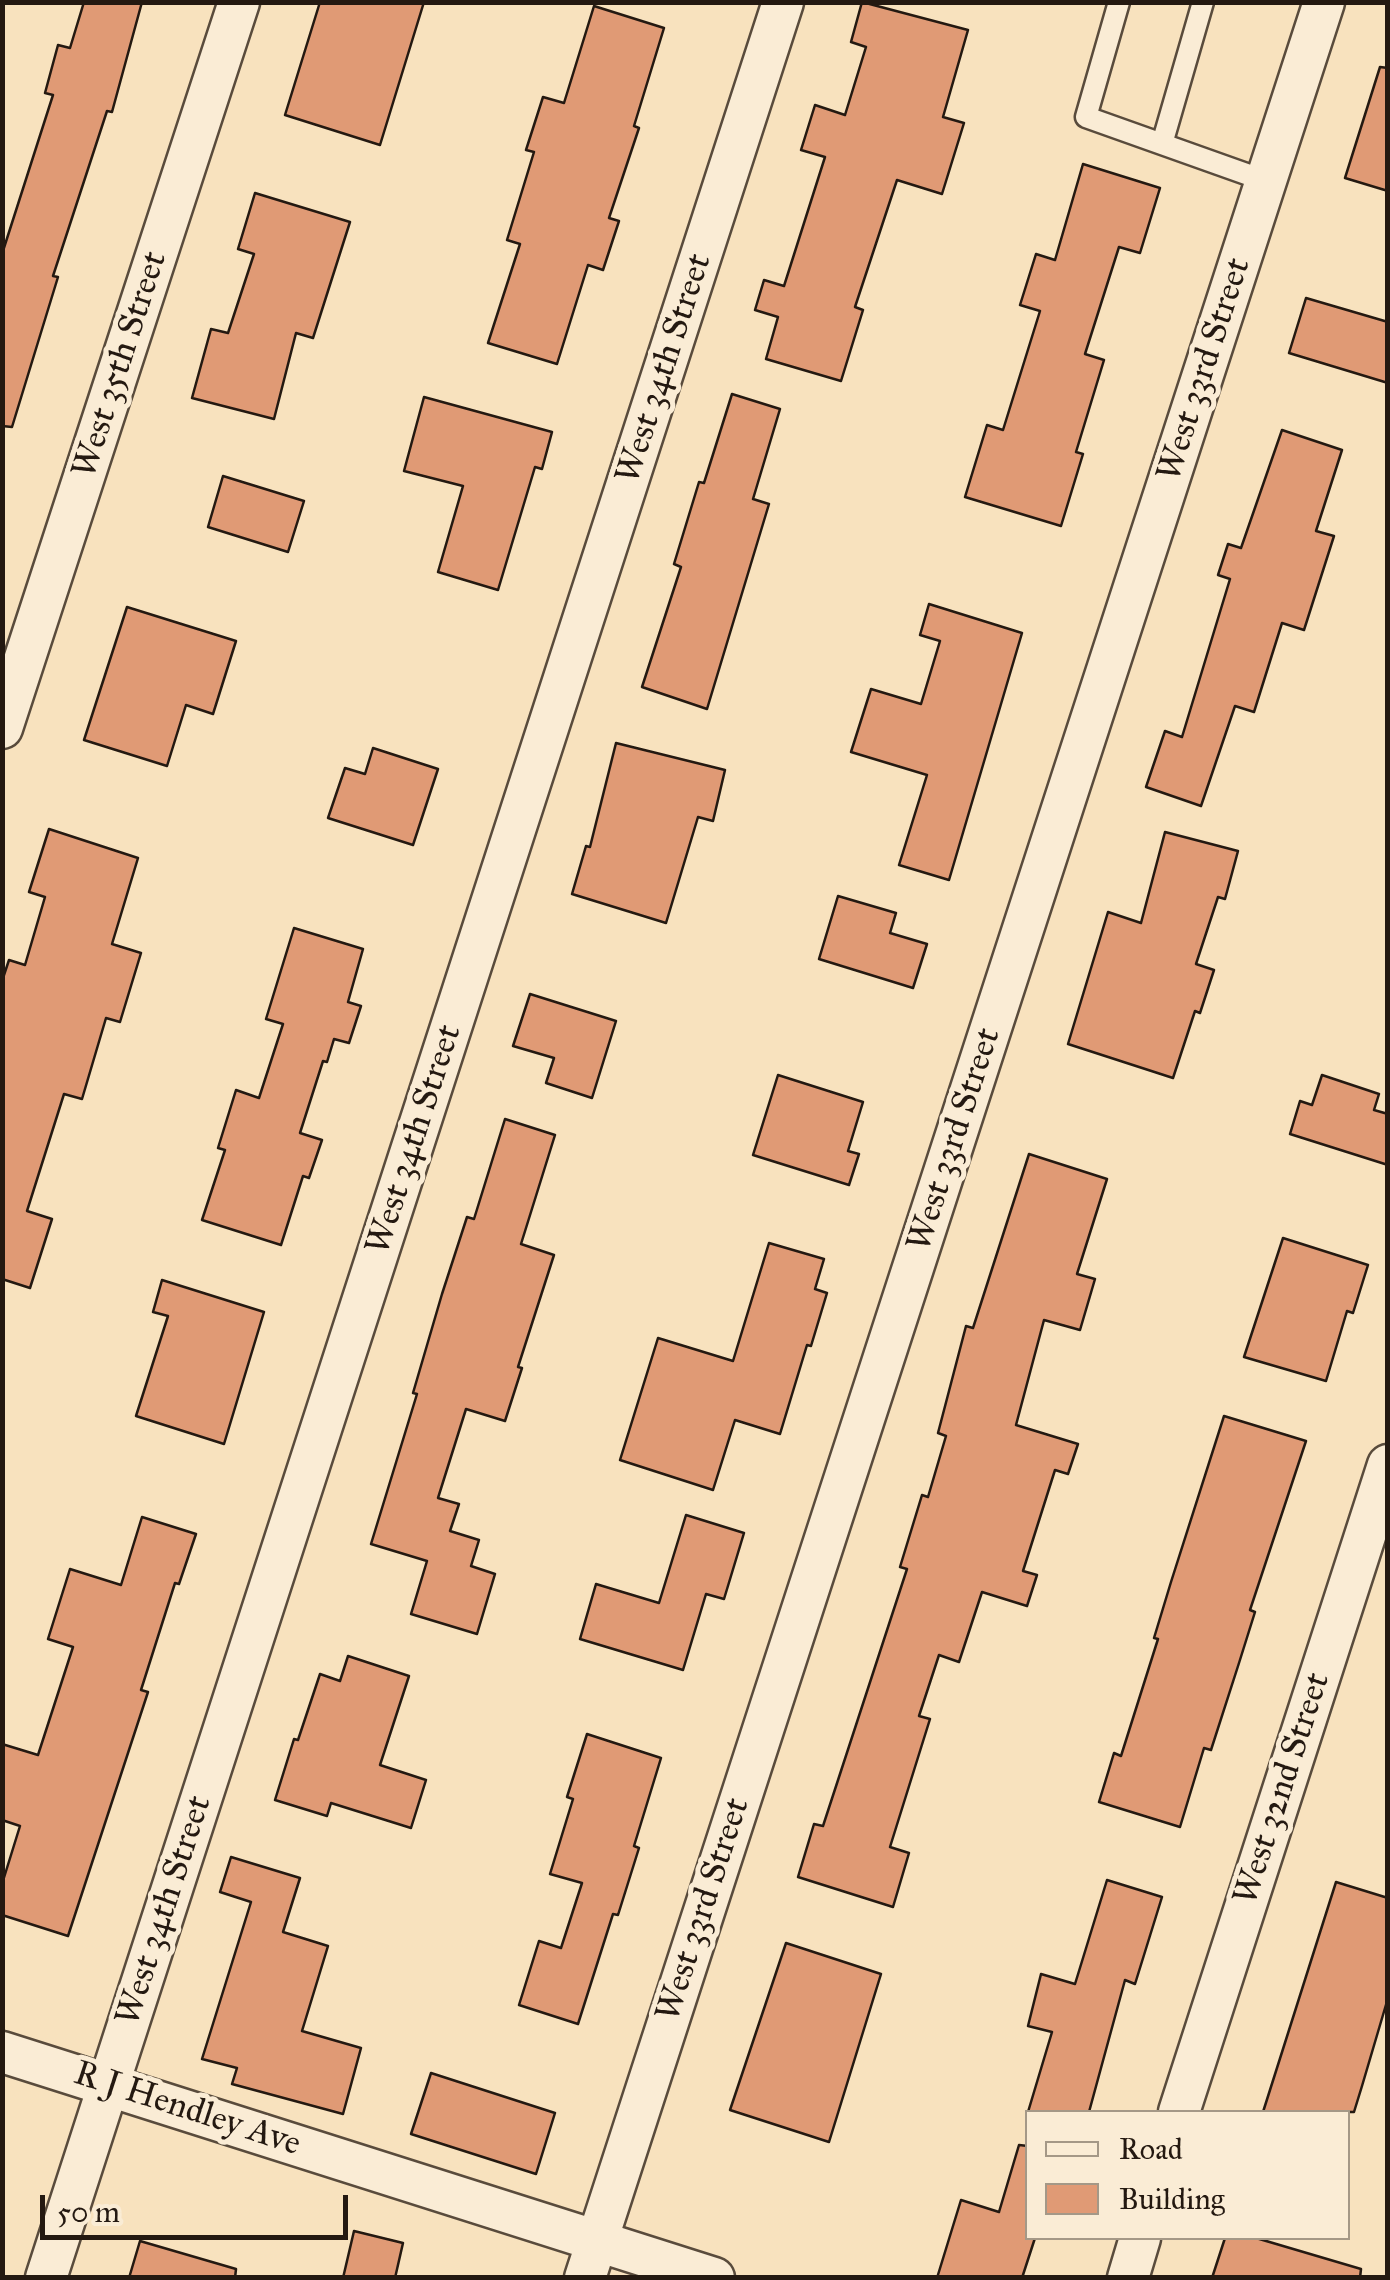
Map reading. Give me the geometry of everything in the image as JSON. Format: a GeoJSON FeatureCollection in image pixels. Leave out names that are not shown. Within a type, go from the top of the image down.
{"type":"FeatureCollection","features":[{"type":"Feature","properties":{"kind":"street","name":"West 35th Street"},"geometry":{"type":"LineString","coordinates":[[2,728],[12,669],[239,2]]}},
{"type":"Feature","properties":{"kind":"street","name":"West 34th Street"},"geometry":{"type":"LineString","coordinates":[[46,2278],[784,2]]}},
{"type":"Feature","properties":{"kind":"street","name":"West 33rd Street"},"geometry":{"type":"LineString","coordinates":[[591,2259],[1324,2]]}},
{"type":"Feature","properties":{"kind":"street","name":"West 32nd Street"},"geometry":{"type":"LineString","coordinates":[[1180,2110],[1388,1465]]}},
{"type":"Feature","properties":{"kind":"street","name":"R J Hendley Ave"},"geometry":{"type":"LineString","coordinates":[[2,2052],[108,2085],[591,2259],[714,2278]]}},
{"type":"Feature","properties":{"kind":"street"},"geometry":{"type":"LineString","coordinates":[[1128,2278],[1139,2240]]}},
{"type":"Feature","properties":{"kind":"lane"},"geometry":{"type":"LineString","coordinates":[[1119,2],[1086,117],[1266,181]]}},
{"type":"Feature","properties":{"kind":"lane"},"geometry":{"type":"LineString","coordinates":[[1162,144],[1203,2]]}},
{"type":"Feature","properties":{"kind":"building"},"geometry":{"type":"Polygon","coordinates":[[[84,2],[142,2],[112,112],[107,111],[53,276],[58,277],[12,427],[2,426],[2,254],[53,95],[45,93],[58,45],[70,48],[84,2]]]}},
{"type":"Feature","properties":{"kind":"building"},"geometry":{"type":"Polygon","coordinates":[[[320,2],[424,2],[380,145],[285,115],[320,2]]]}},
{"type":"Feature","properties":{"kind":"building"},"geometry":{"type":"Polygon","coordinates":[[[862,2],[968,30],[943,117],[964,123],[942,194],[897,180],[855,307],[863,310],[841,381],[766,359],[778,317],[755,310],[764,280],[784,286],[825,157],[801,150],[815,105],[845,115],[866,47],[851,42],[862,2]]]}},
{"type":"Feature","properties":{"kind":"building"},"geometry":{"type":"Polygon","coordinates":[[[594,6],[664,28],[634,126],[639,128],[609,218],[619,221],[603,270],[588,265],[557,364],[488,343],[520,244],[507,240],[534,152],[526,150],[543,97],[564,103],[594,6]]]}},
{"type":"Feature","properties":{"kind":"building"},"geometry":{"type":"Polygon","coordinates":[[[1380,67],[1388,68],[1388,191],[1345,178],[1380,67]]]}},
{"type":"Feature","properties":{"kind":"building"},"geometry":{"type":"Polygon","coordinates":[[[1083,164],[1160,188],[1140,253],[1119,247],[1085,354],[1104,360],[1076,452],[1083,454],[1061,526],[965,497],[987,425],[1003,430],[1040,311],[1020,305],[1036,254],[1055,260],[1083,164]]]}},
{"type":"Feature","properties":{"kind":"building"},"geometry":{"type":"Polygon","coordinates":[[[255,193],[350,222],[313,338],[296,333],[274,419],[192,398],[211,329],[228,333],[254,254],[238,249],[255,193]]]}},
{"type":"Feature","properties":{"kind":"building"},"geometry":{"type":"Polygon","coordinates":[[[1306,298],[1388,322],[1388,383],[1289,353],[1306,298]]]}},
{"type":"Feature","properties":{"kind":"building"},"geometry":{"type":"Polygon","coordinates":[[[732,394],[780,409],[753,499],[769,504],[707,709],[642,687],[681,567],[674,564],[699,482],[704,483],[732,394]]]}},
{"type":"Feature","properties":{"kind":"building"},"geometry":{"type":"Polygon","coordinates":[[[424,397],[552,432],[542,469],[535,467],[498,590],[438,572],[463,486],[404,471],[424,397]]]}},
{"type":"Feature","properties":{"kind":"building"},"geometry":{"type":"Polygon","coordinates":[[[1282,430],[1342,450],[1316,531],[1334,536],[1304,630],[1282,623],[1254,712],[1235,706],[1201,806],[1146,787],[1165,731],[1182,737],[1230,579],[1218,575],[1228,544],[1241,548],[1282,430]]]}},
{"type":"Feature","properties":{"kind":"building"},"geometry":{"type":"Polygon","coordinates":[[[223,476],[304,501],[288,552],[208,527],[223,476]]]}},
{"type":"Feature","properties":{"kind":"building"},"geometry":{"type":"Polygon","coordinates":[[[929,604],[1022,633],[949,880],[899,865],[927,775],[851,752],[871,689],[921,704],[940,641],[920,635],[929,604]]]}},
{"type":"Feature","properties":{"kind":"building"},"geometry":{"type":"Polygon","coordinates":[[[127,607],[236,641],[213,714],[186,705],[167,766],[84,740],[127,607]]]}},
{"type":"Feature","properties":{"kind":"building"},"geometry":{"type":"Polygon","coordinates":[[[616,743],[725,770],[713,821],[698,817],[666,923],[572,894],[586,846],[590,847],[616,743]]]}},
{"type":"Feature","properties":{"kind":"building"},"geometry":{"type":"Polygon","coordinates":[[[373,748],[438,769],[413,845],[328,818],[345,768],[365,774],[373,748]]]}},
{"type":"Feature","properties":{"kind":"building"},"geometry":{"type":"Polygon","coordinates":[[[49,829],[138,858],[112,944],[141,953],[120,1022],[106,1018],[82,1099],[64,1094],[27,1211],[52,1219],[30,1288],[2,1279],[2,981],[9,960],[25,965],[45,897],[29,892],[49,829]]]}},
{"type":"Feature","properties":{"kind":"building"},"geometry":{"type":"Polygon","coordinates":[[[1165,832],[1238,851],[1225,899],[1218,897],[1196,964],[1214,970],[1200,1013],[1195,1011],[1173,1078],[1068,1044],[1108,912],[1141,923],[1165,832]]]}},
{"type":"Feature","properties":{"kind":"building"},"geometry":{"type":"Polygon","coordinates":[[[838,896],[896,913],[890,933],[927,944],[913,988],[819,959],[838,896]]]}},
{"type":"Feature","properties":{"kind":"building"},"geometry":{"type":"Polygon","coordinates":[[[294,928],[363,949],[348,1002],[361,1006],[349,1043],[334,1039],[327,1062],[323,1061],[300,1133],[322,1140],[309,1178],[303,1176],[281,1245],[202,1220],[225,1150],[218,1148],[236,1090],[259,1098],[283,1024],[266,1019],[294,928]]]}},
{"type":"Feature","properties":{"kind":"building"},"geometry":{"type":"Polygon","coordinates":[[[530,994],[616,1021],[592,1098],[546,1083],[554,1058],[513,1046],[530,994]]]}},
{"type":"Feature","properties":{"kind":"building"},"geometry":{"type":"Polygon","coordinates":[[[778,1075],[863,1102],[848,1151],[859,1154],[849,1185],[753,1155],[778,1075]]]}},
{"type":"Feature","properties":{"kind":"building"},"geometry":{"type":"Polygon","coordinates":[[[1322,1075],[1379,1094],[1374,1110],[1388,1114],[1388,1165],[1290,1134],[1300,1101],[1312,1105],[1322,1075]]]}},
{"type":"Feature","properties":{"kind":"building"},"geometry":{"type":"Polygon","coordinates":[[[505,1119],[555,1135],[521,1244],[554,1255],[505,1421],[466,1409],[438,1498],[459,1504],[450,1531],[479,1540],[471,1566],[495,1574],[477,1634],[411,1614],[427,1561],[371,1544],[417,1394],[413,1393],[442,1294],[467,1217],[474,1219],[505,1119]]]}},
{"type":"Feature","properties":{"kind":"building"},"geometry":{"type":"Polygon","coordinates":[[[1029,1154],[1107,1179],[1077,1274],[1095,1279],[1080,1330],[1044,1320],[1016,1425],[1078,1444],[1068,1474],[1055,1470],[1023,1571],[1037,1575],[1027,1606],[982,1592],[959,1662],[939,1655],[919,1716],[930,1719],[890,1847],[909,1853],[893,1907],[798,1877],[814,1824],[823,1826],[907,1569],[900,1567],[922,1495],[928,1497],[946,1436],[938,1433],[966,1326],[973,1328],[1029,1154]]]}},
{"type":"Feature","properties":{"kind":"building"},"geometry":{"type":"Polygon","coordinates":[[[1283,1238],[1368,1265],[1353,1313],[1347,1311],[1326,1381],[1244,1357],[1283,1238]]]}},
{"type":"Feature","properties":{"kind":"building"},"geometry":{"type":"Polygon","coordinates":[[[769,1243],[824,1259],[815,1289],[827,1293],[780,1434],[735,1420],[713,1490],[620,1460],[658,1338],[733,1361],[769,1243]]]}},
{"type":"Feature","properties":{"kind":"building"},"geometry":{"type":"Polygon","coordinates":[[[162,1280],[264,1312],[224,1444],[136,1416],[168,1316],[153,1312],[162,1280]]]}},
{"type":"Feature","properties":{"kind":"building"},"geometry":{"type":"Polygon","coordinates":[[[1224,1416],[1306,1441],[1250,1610],[1255,1612],[1211,1750],[1204,1748],[1180,1827],[1099,1802],[1114,1753],[1121,1756],[1224,1416]]]}},
{"type":"Feature","properties":{"kind":"building"},"geometry":{"type":"Polygon","coordinates":[[[686,1515],[744,1533],[724,1599],[706,1594],[683,1670],[580,1639],[596,1584],[659,1603],[686,1515]]]}},
{"type":"Feature","properties":{"kind":"building"},"geometry":{"type":"Polygon","coordinates":[[[142,1517],[196,1534],[179,1584],[175,1583],[141,1690],[148,1692],[68,1936],[2,1915],[2,1884],[20,1826],[2,1820],[2,1744],[38,1755],[73,1647],[48,1639],[70,1569],[121,1585],[142,1517]]]}},
{"type":"Feature","properties":{"kind":"building"},"geometry":{"type":"Polygon","coordinates":[[[348,1656],[409,1676],[380,1765],[426,1780],[411,1828],[331,1803],[327,1816],[275,1800],[320,1674],[340,1681],[348,1656]]]}},
{"type":"Feature","properties":{"kind":"building"},"geometry":{"type":"Polygon","coordinates":[[[587,1734],[661,1758],[634,1846],[639,1848],[578,2024],[519,2005],[539,1941],[561,1948],[582,1883],[550,1874],[573,1799],[567,1797],[587,1734]]]}},
{"type":"Feature","properties":{"kind":"building"},"geometry":{"type":"Polygon","coordinates":[[[231,1857],[300,1878],[283,1932],[328,1946],[302,2031],[361,2048],[343,2114],[232,2084],[237,2068],[202,2059],[251,1902],[220,1892],[231,1857]]]}},
{"type":"Feature","properties":{"kind":"building"},"geometry":{"type":"Polygon","coordinates":[[[1107,1880],[1162,1897],[1135,1984],[1125,1980],[1090,2110],[1029,2110],[1052,2032],[1028,2026],[1041,1974],[1075,1984],[1107,1880]]]}},
{"type":"Feature","properties":{"kind":"building"},"geometry":{"type":"Polygon","coordinates":[[[1336,1882],[1388,1898],[1388,1998],[1354,2112],[1264,2110],[1336,1882]]]}},
{"type":"Feature","properties":{"kind":"building"},"geometry":{"type":"Polygon","coordinates":[[[786,1943],[881,1974],[829,2142],[730,2110],[786,1943]]]}},
{"type":"Feature","properties":{"kind":"building"},"geometry":{"type":"Polygon","coordinates":[[[431,2073],[555,2113],[536,2174],[411,2134],[431,2073]]]}},
{"type":"Feature","properties":{"kind":"building"},"geometry":{"type":"Polygon","coordinates":[[[1019,2145],[1025,2146],[1025,2240],[1034,2240],[1022,2278],[937,2278],[961,2200],[999,2212],[1019,2145]]]}},
{"type":"Feature","properties":{"kind":"building"},"geometry":{"type":"Polygon","coordinates":[[[354,2231],[403,2243],[395,2278],[343,2278],[354,2231]]]}},
{"type":"Feature","properties":{"kind":"building"},"geometry":{"type":"Polygon","coordinates":[[[1224,2240],[1263,2240],[1361,2269],[1360,2278],[1212,2278],[1224,2240]]]}},
{"type":"Feature","properties":{"kind":"building"},"geometry":{"type":"Polygon","coordinates":[[[140,2241],[236,2269],[235,2278],[129,2278],[140,2241]]]}}]}
